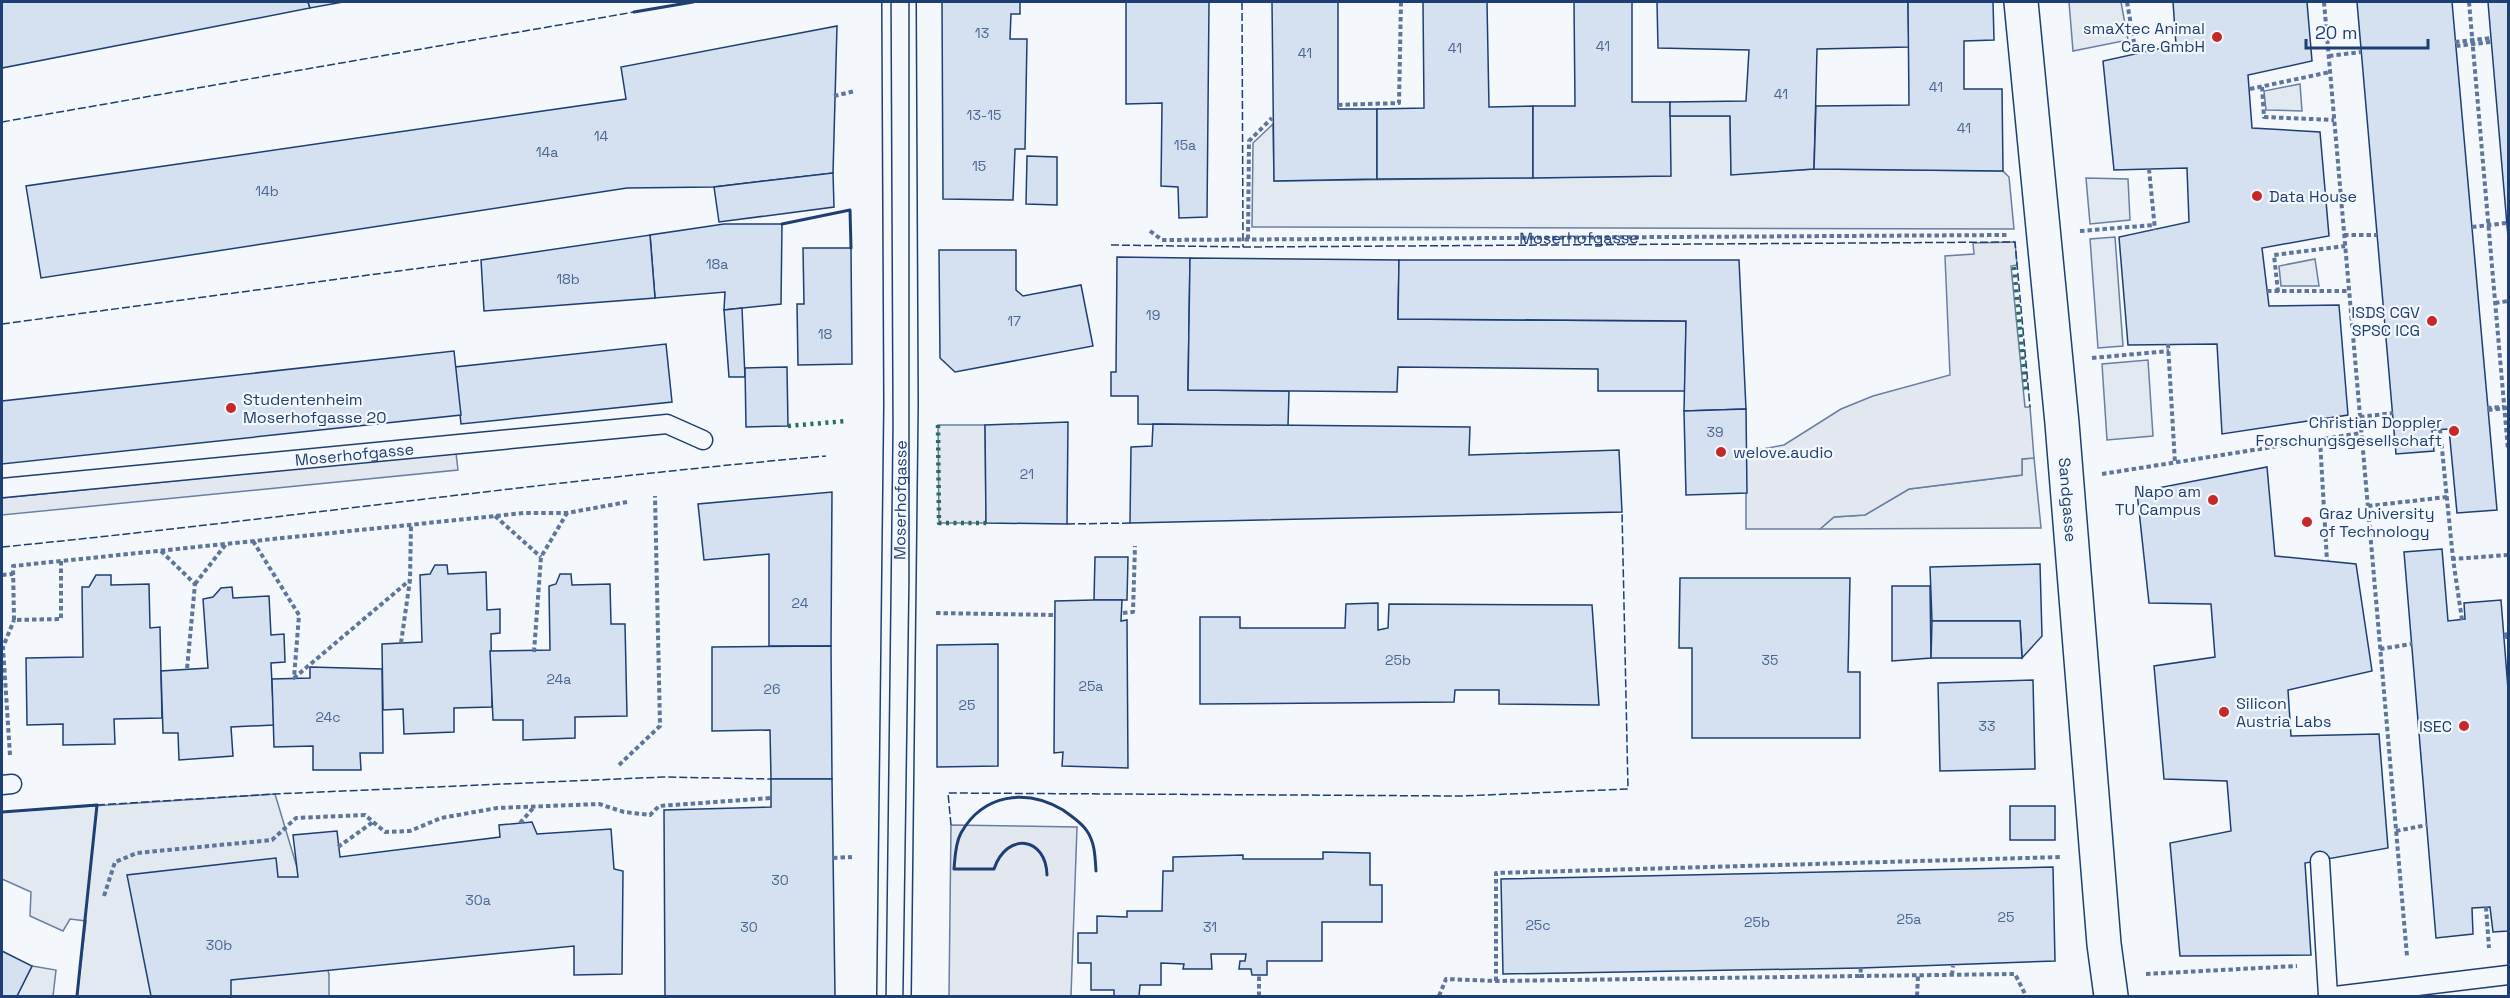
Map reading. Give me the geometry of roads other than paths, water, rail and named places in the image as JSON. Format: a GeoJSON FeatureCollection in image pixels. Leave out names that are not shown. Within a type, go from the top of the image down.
{"type":"FeatureCollection","features":[{"type":"Feature","properties":{"kind":"street","name":"Moserhofgasse"},"geometry":{"type":"LineString","coordinates":[[894,996],[901,405],[899,2]]}},
{"type":"Feature","properties":{"kind":"street","name":"Sandgasse"},"geometry":{"type":"LineString","coordinates":[[2021,2],[2066,479],[2104,944],[2111,996]]}},
{"type":"Feature","properties":{"kind":"lane","name":"Moserhofgasse"},"geometry":{"type":"LineString","coordinates":[[2,488],[667,424],[703,440]]}},
{"type":"Feature","properties":{"kind":"lane"},"geometry":{"type":"LineString","coordinates":[[2320,861],[2328,996]]}},
{"type":"Feature","properties":{"kind":"lane"},"geometry":{"type":"LineString","coordinates":[[2335,996],[2500,977]]}},
{"type":"Feature","properties":{"kind":"tram line"},"geometry":{"type":"LineString","coordinates":[[886,996],[893,427],[891,2]]}},
{"type":"Feature","properties":{"kind":"tram line"},"geometry":{"type":"LineString","coordinates":[[903,996],[909,582],[909,2]]}},
{"type":"Feature","properties":{"kind":"place","name":"smaXtec Animal Care GmbH"},"geometry":{"type":"Point","coordinates":[2217,37]}},
{"type":"Feature","properties":{"kind":"place","name":"Data House"},"geometry":{"type":"Point","coordinates":[2257,196]}},
{"type":"Feature","properties":{"kind":"place","name":"ISDS CGV SPSC ICG"},"geometry":{"type":"Point","coordinates":[2432,321]}},
{"type":"Feature","properties":{"kind":"place","name":"Studentenheim Moserhofgasse 20"},"geometry":{"type":"Point","coordinates":[231,408]}},
{"type":"Feature","properties":{"kind":"place","name":"Christian Doppler Forschungsgesellschaft"},"geometry":{"type":"Point","coordinates":[2454,431]}},
{"type":"Feature","properties":{"kind":"place","name":"welove.audio"},"geometry":{"type":"Point","coordinates":[1721,452]}},
{"type":"Feature","properties":{"kind":"place","name":"Napo am TU Campus"},"geometry":{"type":"Point","coordinates":[2213,500]}},
{"type":"Feature","properties":{"kind":"place","name":"Graz University of Technology"},"geometry":{"type":"Point","coordinates":[2307,522]}},
{"type":"Feature","properties":{"kind":"place","name":"Silicon Austria Labs"},"geometry":{"type":"Point","coordinates":[2224,712]}},
{"type":"Feature","properties":{"kind":"place","name":"ISEC"},"geometry":{"type":"Point","coordinates":[2464,726]}}]}
